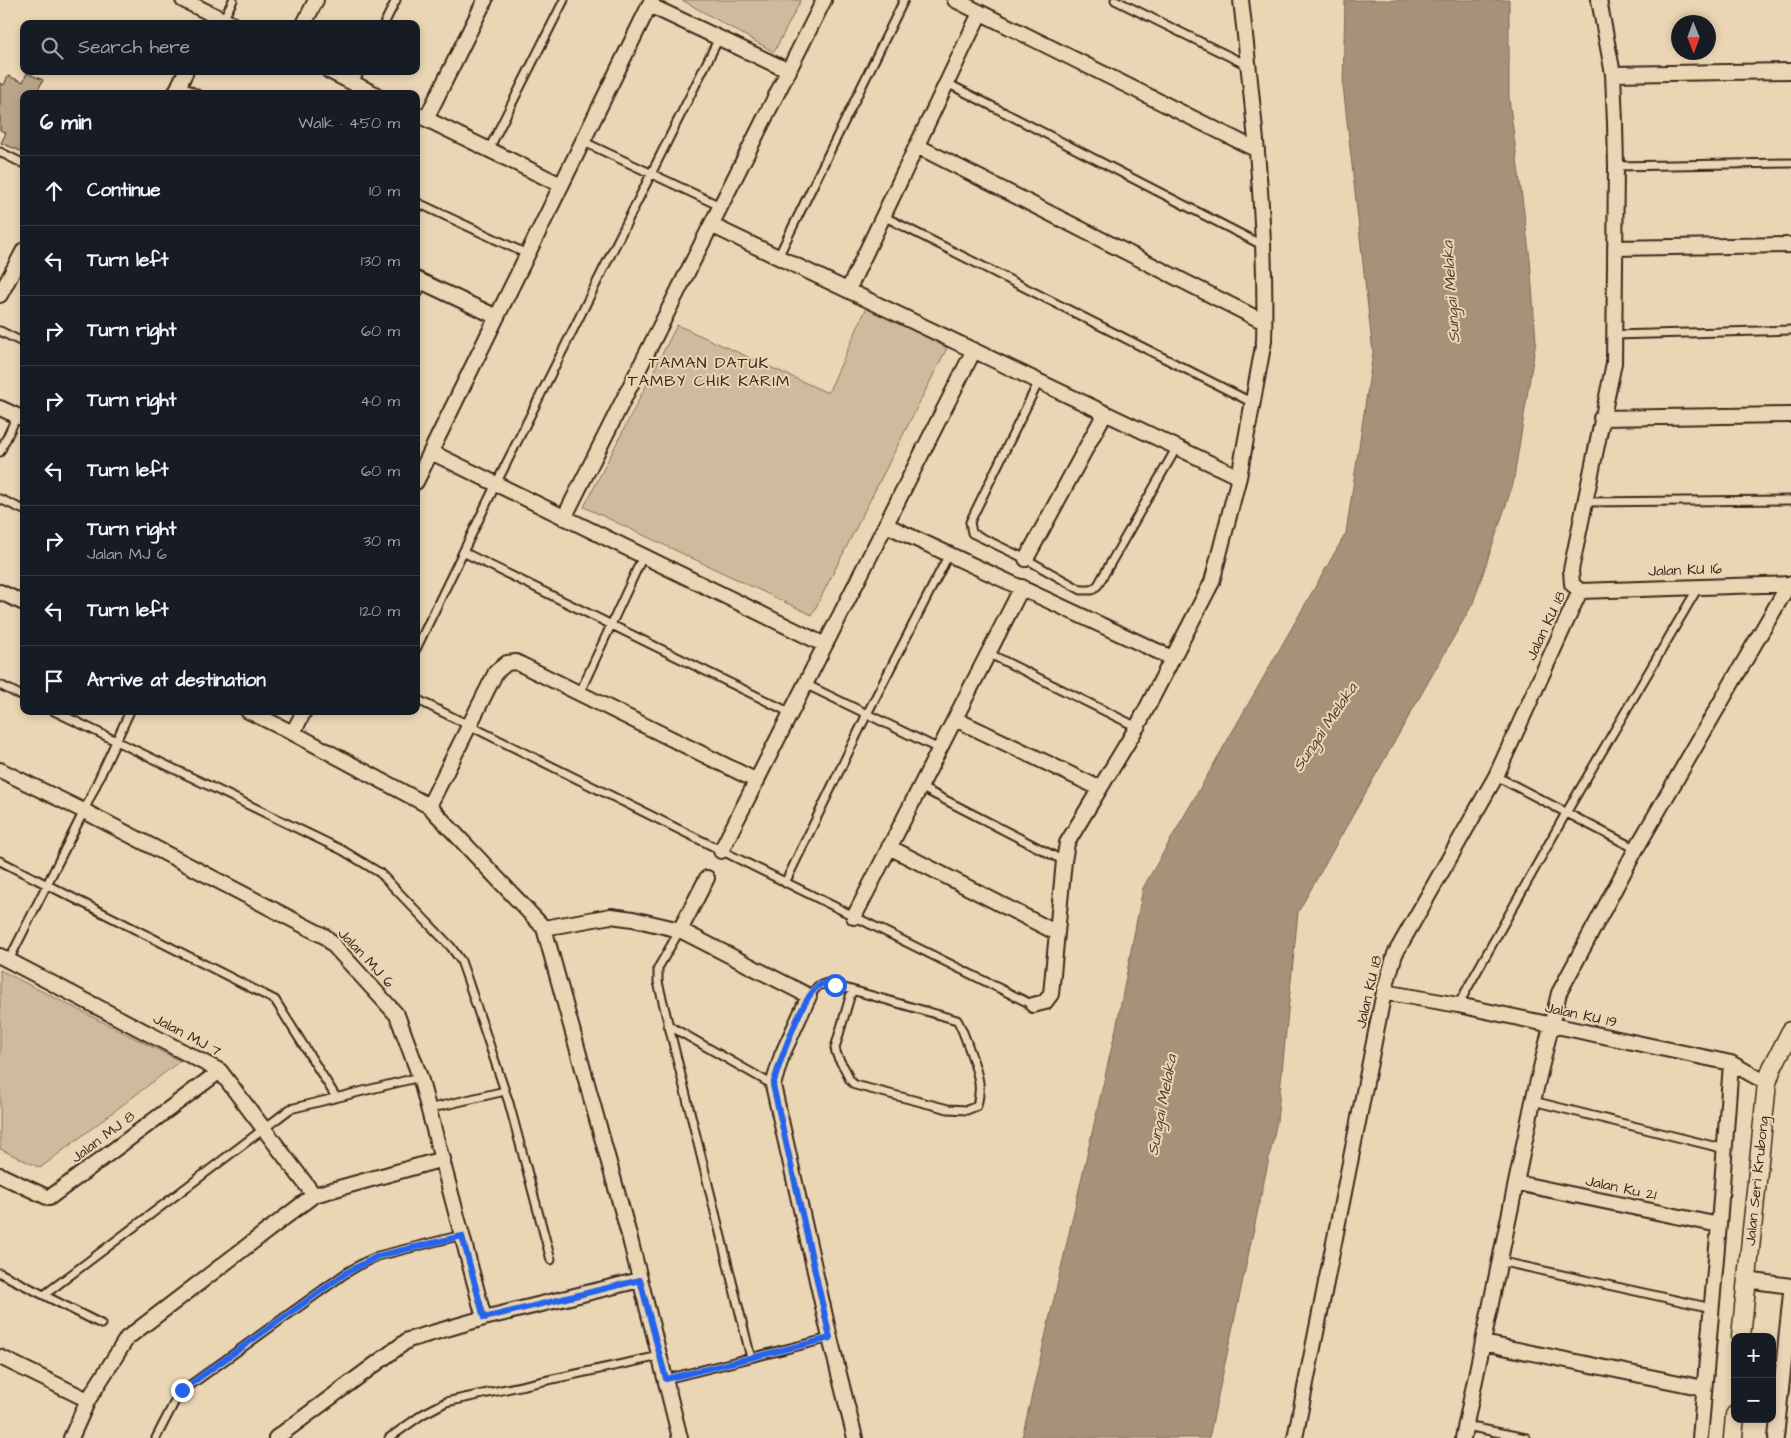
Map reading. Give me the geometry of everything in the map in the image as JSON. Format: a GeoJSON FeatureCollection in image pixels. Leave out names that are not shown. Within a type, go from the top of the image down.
{"type":"FeatureCollection","features":[{"type":"Feature","properties":{"kind":"street"},"geometry":{"type":"LineString","coordinates":[[183,0],[218,20]]}},
{"type":"Feature","properties":{"kind":"street"},"geometry":{"type":"LineString","coordinates":[[306,20],[316,0]]}},
{"type":"Feature","properties":{"kind":"street"},"geometry":{"type":"LineString","coordinates":[[485,0],[421,116],[561,184]]}},
{"type":"Feature","properties":{"kind":"street"},"geometry":{"type":"LineString","coordinates":[[564,518],[824,0]]}},
{"type":"Feature","properties":{"kind":"street"},"geometry":{"type":"LineString","coordinates":[[955,0],[1257,150]]}},
{"type":"Feature","properties":{"kind":"street"},"geometry":{"type":"LineString","coordinates":[[1033,1005],[1045,1002],[1051,994],[1067,842],[1137,727],[1212,582],[1239,477],[1264,341],[1263,245],[1257,150],[1241,0]]}},
{"type":"Feature","properties":{"kind":"street"},"geometry":{"type":"LineString","coordinates":[[1580,590],[1572,584],[1571,570],[1601,418],[1614,363],[1616,166],[1613,74],[1599,0]]}},
{"type":"Feature","properties":{"kind":"street"},"geometry":{"type":"LineString","coordinates":[[420,474],[650,3],[789,71]]}},
{"type":"Feature","properties":{"kind":"street"},"geometry":{"type":"LineString","coordinates":[[848,290],[980,13]]}},
{"type":"Feature","properties":{"kind":"street"},"geometry":{"type":"LineString","coordinates":[[1613,74],[1791,70]]}},
{"type":"Feature","properties":{"kind":"street"},"geometry":{"type":"LineString","coordinates":[[177,89],[184,75]]}},
{"type":"Feature","properties":{"kind":"street"},"geometry":{"type":"LineString","coordinates":[[357,77],[371,90]]}},
{"type":"Feature","properties":{"kind":"street"},"geometry":{"type":"LineString","coordinates":[[917,146],[1264,322]]}},
{"type":"Feature","properties":{"kind":"street"},"geometry":{"type":"LineString","coordinates":[[711,225],[1239,477]]}},
{"type":"Feature","properties":{"kind":"street"},"geometry":{"type":"LineString","coordinates":[[1615,248],[1791,245]]}},
{"type":"Feature","properties":{"kind":"street"},"geometry":{"type":"LineString","coordinates":[[0,295],[20,259]]}},
{"type":"Feature","properties":{"kind":"street"},"geometry":{"type":"LineString","coordinates":[[420,281],[497,317]]}},
{"type":"Feature","properties":{"kind":"street"},"geometry":{"type":"LineString","coordinates":[[722,851],[974,350]]}},
{"type":"Feature","properties":{"kind":"street"},"geometry":{"type":"LineString","coordinates":[[0,408],[20,418]]}},
{"type":"Feature","properties":{"kind":"street"},"geometry":{"type":"LineString","coordinates":[[1026,559],[1105,413]]}},
{"type":"Feature","properties":{"kind":"street"},"geometry":{"type":"LineString","coordinates":[[1601,418],[1791,415]]}},
{"type":"Feature","properties":{"kind":"street"},"geometry":{"type":"LineString","coordinates":[[431,452],[825,645]]}},
{"type":"Feature","properties":{"kind":"street"},"geometry":{"type":"LineString","coordinates":[[886,525],[1172,658]]}},
{"type":"Feature","properties":{"kind":"street"},"geometry":{"type":"LineString","coordinates":[[1464,1432],[1533,1101],[1559,993],[1636,849],[1790,584]]}},
{"type":"Feature","properties":{"kind":"street","name":"Jalan KU 16"},"geometry":{"type":"LineString","coordinates":[[1580,590],[1790,584]]}},
{"type":"Feature","properties":{"kind":"street"},"geometry":{"type":"LineString","coordinates":[[854,917],[1022,587]]}},
{"type":"Feature","properties":{"kind":"street","name":"Jalan KU 18"},"geometry":{"type":"LineString","coordinates":[[1295,1438],[1384,992],[1395,954],[1496,776],[1580,590]]}},
{"type":"Feature","properties":{"kind":"street"},"geometry":{"type":"LineString","coordinates":[[0,592],[20,601]]}},
{"type":"Feature","properties":{"kind":"street"},"geometry":{"type":"LineString","coordinates":[[429,806],[496,672],[507,664],[516,662],[757,780]]}},
{"type":"Feature","properties":{"kind":"street"},"geometry":{"type":"LineString","coordinates":[[256,715],[429,806],[544,928],[660,1356],[678,1438]]}},
{"type":"Feature","properties":{"kind":"street"},"geometry":{"type":"LineString","coordinates":[[293,734],[302,715]]}},
{"type":"Feature","properties":{"kind":"street"},"geometry":{"type":"LineString","coordinates":[[955,719],[1099,788]]}},
{"type":"Feature","properties":{"kind":"street","name":"Jalan MJ 6"},"geometry":{"type":"LineString","coordinates":[[0,770],[84,810],[326,937],[397,1015],[420,1077],[484,1318]]}},
{"type":"Feature","properties":{"kind":"street"},"geometry":{"type":"LineString","coordinates":[[889,846],[1057,933]]}},
{"type":"Feature","properties":{"kind":"street"},"geometry":{"type":"LineString","coordinates":[[680,930],[707,878]]}},
{"type":"Feature","properties":{"kind":"street"},"geometry":{"type":"LineString","coordinates":[[544,928],[611,916],[680,930],[809,996],[782,1056],[773,1085],[830,1338],[855,1438]]}},
{"type":"Feature","properties":{"kind":"street","name":"Jalan MJ 7"},"geometry":{"type":"LineString","coordinates":[[4,958],[220,1071],[314,1195]]}},
{"type":"Feature","properties":{"kind":"street","name":"Jalan KU 19"},"geometry":{"type":"LineString","coordinates":[[1384,992],[1458,1005],[1731,1064],[1767,1083]]}},
{"type":"Feature","properties":{"kind":"street","name":"Jalan Seri Krubong"},"geometry":{"type":"LineString","coordinates":[[1742,1333],[1746,1280],[1767,1083],[1772,1068],[1791,1031]]}},
{"type":"Feature","properties":{"kind":"street"},"geometry":{"type":"LineString","coordinates":[[1700,1438],[1731,1064]]}},
{"type":"Feature","properties":{"kind":"street","name":"Jalan MJ 8"},"geometry":{"type":"LineString","coordinates":[[0,1175],[49,1198],[220,1071]]}},
{"type":"Feature","properties":{"kind":"street"},"geometry":{"type":"LineString","coordinates":[[71,1438],[88,1400],[127,1338],[314,1195],[443,1159]]}},
{"type":"Feature","properties":{"kind":"street","name":"Jalan Ku 21"},"geometry":{"type":"LineString","coordinates":[[1517,1183],[1719,1225]]}},
{"type":"Feature","properties":{"kind":"street"},"geometry":{"type":"LineString","coordinates":[[276,1438],[408,1340],[484,1318],[640,1280]]}},
{"type":"Feature","properties":{"kind":"street"},"geometry":{"type":"LineString","coordinates":[[1746,1280],[1791,1286]]}},
{"type":"Feature","properties":{"kind":"street"},"geometry":{"type":"LineString","coordinates":[[1776,1438],[1791,1293]]}},
{"type":"Feature","properties":{"kind":"street"},"geometry":{"type":"LineString","coordinates":[[1483,1343],[1704,1388]]}},
{"type":"Feature","properties":{"kind":"street"},"geometry":{"type":"LineString","coordinates":[[0,1357],[88,1400]]}},
{"type":"Feature","properties":{"kind":"street"},"geometry":{"type":"LineString","coordinates":[[1733,1438],[1734,1423]]}},
{"type":"Feature","properties":{"kind":"lane"},"geometry":{"type":"LineString","coordinates":[[221,20],[233,0]]}},
{"type":"Feature","properties":{"kind":"lane"},"geometry":{"type":"LineString","coordinates":[[386,20],[396,0]]}},
{"type":"Feature","properties":{"kind":"lane"},"geometry":{"type":"LineString","coordinates":[[488,149],[564,0]]}},
{"type":"Feature","properties":{"kind":"lane"},"geometry":{"type":"LineString","coordinates":[[778,257],[904,0]]}},
{"type":"Feature","properties":{"kind":"lane"},"geometry":{"type":"LineString","coordinates":[[1115,0],[1249,66]]}},
{"type":"Feature","properties":{"kind":"lane"},"geometry":{"type":"LineString","coordinates":[[420,641],[496,484],[719,38]]}},
{"type":"Feature","properties":{"kind":"lane"},"geometry":{"type":"LineString","coordinates":[[947,82],[1263,245]]}},
{"type":"Feature","properties":{"kind":"lane"},"geometry":{"type":"LineString","coordinates":[[582,141],[720,206]]}},
{"type":"Feature","properties":{"kind":"lane"},"geometry":{"type":"LineString","coordinates":[[0,152],[20,162]]}},
{"type":"Feature","properties":{"kind":"lane"},"geometry":{"type":"LineString","coordinates":[[1616,166],[1791,163]]}},
{"type":"Feature","properties":{"kind":"lane"},"geometry":{"type":"LineString","coordinates":[[420,204],[528,254]]}},
{"type":"Feature","properties":{"kind":"lane"},"geometry":{"type":"LineString","coordinates":[[883,216],[1253,403]]}},
{"type":"Feature","properties":{"kind":"lane"},"geometry":{"type":"LineString","coordinates":[[1614,335],[1791,330]]}},
{"type":"Feature","properties":{"kind":"lane"},"geometry":{"type":"LineString","coordinates":[[0,331],[20,341]]}},
{"type":"Feature","properties":{"kind":"lane"},"geometry":{"type":"LineString","coordinates":[[1039,382],[970,522],[972,533],[1026,559],[1081,590],[1092,590],[1098,585],[1177,447]]}},
{"type":"Feature","properties":{"kind":"lane"},"geometry":{"type":"LineString","coordinates":[[0,452],[20,418]]}},
{"type":"Feature","properties":{"kind":"lane"},"geometry":{"type":"LineString","coordinates":[[0,499],[20,508]]}},
{"type":"Feature","properties":{"kind":"lane"},"geometry":{"type":"LineString","coordinates":[[1585,502],[1791,500]]}},
{"type":"Feature","properties":{"kind":"lane"},"geometry":{"type":"LineString","coordinates":[[463,552],[791,713]]}},
{"type":"Feature","properties":{"kind":"lane"},"geometry":{"type":"LineString","coordinates":[[785,883],[867,714],[950,554]]}},
{"type":"Feature","properties":{"kind":"lane"},"geometry":{"type":"LineString","coordinates":[[580,692],[643,556]]}},
{"type":"Feature","properties":{"kind":"lane"},"geometry":{"type":"LineString","coordinates":[[1458,1005],[1566,813],[1699,586]]}},
{"type":"Feature","properties":{"kind":"lane"},"geometry":{"type":"LineString","coordinates":[[988,653],[1137,727]]}},
{"type":"Feature","properties":{"kind":"lane"},"geometry":{"type":"LineString","coordinates":[[805,684],[940,748]]}},
{"type":"Feature","properties":{"kind":"lane"},"geometry":{"type":"LineString","coordinates":[[0,685],[20,695]]}},
{"type":"Feature","properties":{"kind":"lane"},"geometry":{"type":"LineString","coordinates":[[420,701],[1033,1005]]}},
{"type":"Feature","properties":{"kind":"lane"},"geometry":{"type":"LineString","coordinates":[[62,715],[342,850],[380,873],[451,947],[461,961],[505,1091],[551,1260]]}},
{"type":"Feature","properties":{"kind":"lane"},"geometry":{"type":"LineString","coordinates":[[4,958],[47,885],[128,715]]}},
{"type":"Feature","properties":{"kind":"lane"},"geometry":{"type":"LineString","coordinates":[[1496,776],[1636,849]]}},
{"type":"Feature","properties":{"kind":"lane"},"geometry":{"type":"LineString","coordinates":[[920,787],[1064,861]]}},
{"type":"Feature","properties":{"kind":"lane"},"geometry":{"type":"LineString","coordinates":[[0,862],[275,1000],[336,1097]]}},
{"type":"Feature","properties":{"kind":"lane"},"geometry":{"type":"LineString","coordinates":[[680,930],[658,968],[658,982],[750,1358]]}},
{"type":"Feature","properties":{"kind":"lane"},"geometry":{"type":"LineString","coordinates":[[809,996],[818,986],[827,983],[852,990],[956,1020],[962,1028],[979,1081],[980,1095],[977,1106],[967,1110],[948,1109],[855,1085],[848,1079],[846,1071],[836,1057],[835,1048],[852,990]]}},
{"type":"Feature","properties":{"kind":"lane"},"geometry":{"type":"LineString","coordinates":[[668,1025],[773,1085]]}},
{"type":"Feature","properties":{"kind":"lane"},"geometry":{"type":"LineString","coordinates":[[44,1295],[290,1109],[420,1077]]}},
{"type":"Feature","properties":{"kind":"lane"},"geometry":{"type":"LineString","coordinates":[[428,1109],[505,1091]]}},
{"type":"Feature","properties":{"kind":"lane"},"geometry":{"type":"LineString","coordinates":[[1533,1101],[1724,1149]]}},
{"type":"Feature","properties":{"kind":"lane"},"geometry":{"type":"LineString","coordinates":[[156,1438],[182,1390],[346,1273],[378,1256],[462,1236]]}},
{"type":"Feature","properties":{"kind":"lane"},"geometry":{"type":"LineString","coordinates":[[1499,1261],[1712,1308]]}},
{"type":"Feature","properties":{"kind":"lane"},"geometry":{"type":"LineString","coordinates":[[0,1273],[102,1324]]}},
{"type":"Feature","properties":{"kind":"lane"},"geometry":{"type":"LineString","coordinates":[[666,1379],[830,1338]]}},
{"type":"Feature","properties":{"kind":"lane"},"geometry":{"type":"LineString","coordinates":[[389,1438],[423,1414],[446,1402],[660,1356]]}},
{"type":"Feature","properties":{"kind":"lane"},"geometry":{"type":"LineString","coordinates":[[1464,1432],[1526,1438]]}},
{"type":"Feature","properties":{"kind":"shaded area"},"geometry":{"type":"Polygon","coordinates":[[[682,0],[801,0],[774,52],[682,0]]]}},
{"type":"Feature","properties":{"kind":"shaded area"},"geometry":{"type":"Polygon","coordinates":[[[867,307],[947,348],[812,615],[584,507],[677,325],[828,393],[867,307]]]}},
{"type":"Feature","properties":{"kind":"shaded area"},"geometry":{"type":"Polygon","coordinates":[[[0,970],[180,1061],[40,1168],[0,1149],[0,970]]]}},
{"type":"Feature","properties":{"kind":"water","name":"Sungai Melaka"},"geometry":{"type":"Polygon","coordinates":[[[1345,0],[1509,0],[1509,98],[1530,259],[1536,341],[1513,484],[1473,603],[1298,912],[1277,1121],[1209,1438],[1022,1438],[1117,1024],[1143,888],[1346,533],[1373,353],[1343,85],[1345,0]]]}},
{"type":"Feature","properties":{"kind":"building"},"geometry":{"type":"Polygon","coordinates":[[[26,75],[32,75],[43,80],[38,90],[20,90],[20,151],[1,143],[6,133],[0,130],[0,83],[4,85],[8,76],[23,82],[26,75]]]}},
{"type":"Feature","properties":{"kind":"district","name":"TAMAN DATUK TAMBY CHIK KARIM"},"geometry":{"type":"Point","coordinates":[709,372]}},
{"type":"Feature","properties":{"kind":"route"},"geometry":{"type":"LineString","coordinates":[[182,1390],[346,1273],[363,1263],[378,1256],[462,1236],[484,1318],[640,1280],[666,1379],[830,1338],[773,1085],[782,1056],[809,996],[818,986],[827,983],[835,985]]}}]}
